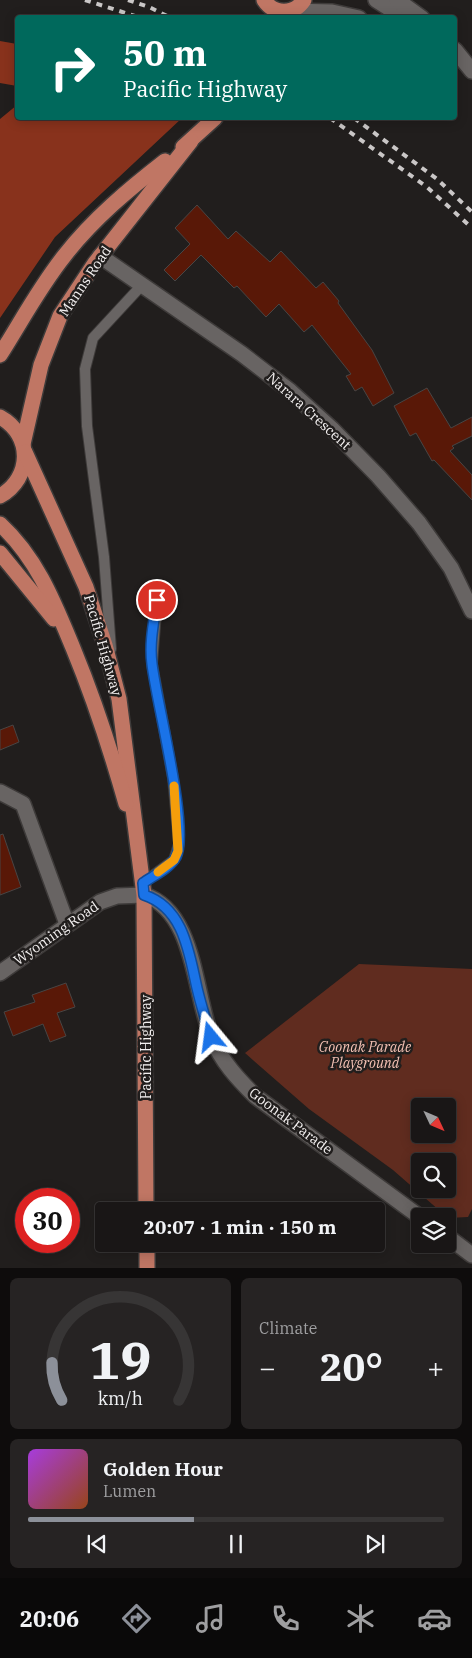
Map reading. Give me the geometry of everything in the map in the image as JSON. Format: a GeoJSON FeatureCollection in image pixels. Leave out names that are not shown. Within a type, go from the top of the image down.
{"type":"FeatureCollection","features":[{"type":"Feature","properties":{"kind":"main road"},"geometry":{"type":"LineString","coordinates":[[272,7],[300,6],[304,0]]}},
{"type":"Feature","properties":{"kind":"main road","name":"Manns Road"},"geometry":{"type":"LineString","coordinates":[[0,355],[45,282],[77,241],[118,200],[214,120]]}},
{"type":"Feature","properties":{"kind":"main road","name":"Manns Road"},"geometry":{"type":"LineString","coordinates":[[0,496],[17,482],[22,473],[24,448],[41,365],[51,335],[74,292],[190,141]]}},
{"type":"Feature","properties":{"kind":"main road"},"geometry":{"type":"LineString","coordinates":[[77,241],[100,256]]}},
{"type":"Feature","properties":{"kind":"main road","name":"Pacific Highway"},"geometry":{"type":"LineString","coordinates":[[0,417],[14,426],[76,563],[98,620],[112,668],[128,759],[144,889],[146,1202]]}},
{"type":"Feature","properties":{"kind":"main road","name":"Pacific Highway"},"geometry":{"type":"LineString","coordinates":[[0,524],[23,547],[38,571],[74,650],[89,686],[112,756],[138,849]]}},
{"type":"Feature","properties":{"kind":"main road"},"geometry":{"type":"LineString","coordinates":[[0,552],[40,598],[74,650]]}},
{"type":"Feature","properties":{"kind":"main road"},"geometry":{"type":"LineString","coordinates":[[147,1252],[147,1268]]}},
{"type":"Feature","properties":{"kind":"street"},"geometry":{"type":"LineString","coordinates":[[376,0],[399,15]]}},
{"type":"Feature","properties":{"kind":"street"},"geometry":{"type":"LineString","coordinates":[[397,0],[418,15]]}},
{"type":"Feature","properties":{"kind":"street"},"geometry":{"type":"LineString","coordinates":[[272,7],[332,12],[346,15]]}},
{"type":"Feature","properties":{"kind":"street"},"geometry":{"type":"LineString","coordinates":[[457,52],[472,71]]}},
{"type":"Feature","properties":{"kind":"street"},"geometry":{"type":"LineString","coordinates":[[457,59],[472,71],[457,63]]}},
{"type":"Feature","properties":{"kind":"street","name":"Narara Crescent"},"geometry":{"type":"LineString","coordinates":[[100,256],[242,354],[290,390],[332,429],[378,476],[419,523],[451,568],[472,611]]}},
{"type":"Feature","properties":{"kind":"street"},"geometry":{"type":"LineString","coordinates":[[0,792],[23,804],[67,924]]}},
{"type":"Feature","properties":{"kind":"street","name":"Wyoming Road"},"geometry":{"type":"LineString","coordinates":[[0,973],[67,924],[108,898],[144,889]]}},
{"type":"Feature","properties":{"kind":"street","name":"Goonak Parade"},"geometry":{"type":"LineString","coordinates":[[144,889],[170,911],[178,924],[190,958],[211,1037],[219,1054],[240,1081],[255,1096],[411,1210]]}},
{"type":"Feature","properties":{"kind":"street"},"geometry":{"type":"LineString","coordinates":[[456,1243],[472,1255]]}},
{"type":"Feature","properties":{"kind":"lane"},"geometry":{"type":"LineString","coordinates":[[112,668],[106,580],[86,420],[85,369],[93,338],[142,285]]}},
{"type":"Feature","properties":{"kind":"lane"},"geometry":{"type":"LineString","coordinates":[[144,889],[174,860],[179,844],[173,778],[152,664],[152,634],[157,600]]}},
{"type":"Feature","properties":{"kind":"green space","name":"Goonak Parade Playground"},"geometry":{"type":"Polygon","coordinates":[[[359,964],[472,969],[472,1209],[468,1217],[456,1218],[456,1208],[437,1208],[425,1198],[456,1198],[456,1153],[411,1153],[411,1186],[393,1170],[309,1109],[245,1053],[359,964]]]}},
{"type":"Feature","properties":{"kind":"shaded area"},"geometry":{"type":"Polygon","coordinates":[[[0,41],[15,44],[15,86],[0,83],[0,41]]]}},
{"type":"Feature","properties":{"kind":"shaded area"},"geometry":{"type":"Polygon","coordinates":[[[15,107],[15,120],[180,120],[55,237],[0,318],[0,119],[15,107]]]}},
{"type":"Feature","properties":{"kind":"building"},"geometry":{"type":"Polygon","coordinates":[[[197,205],[228,239],[236,231],[270,262],[281,251],[316,288],[323,282],[339,301],[338,303],[372,350],[394,393],[373,406],[362,387],[355,391],[346,376],[351,374],[312,325],[304,332],[279,304],[266,317],[237,286],[234,288],[201,255],[175,281],[164,270],[190,244],[175,228],[197,205]]]}},
{"type":"Feature","properties":{"kind":"building"},"geometry":{"type":"Polygon","coordinates":[[[427,388],[451,428],[472,417],[472,436],[452,446],[454,448],[450,451],[472,475],[472,500],[434,460],[432,461],[416,433],[410,436],[394,406],[427,388]]]}},
{"type":"Feature","properties":{"kind":"building"},"geometry":{"type":"Polygon","coordinates":[[[13,725],[19,742],[0,750],[0,730],[13,725]]]}},
{"type":"Feature","properties":{"kind":"building"},"geometry":{"type":"Polygon","coordinates":[[[3,834],[21,887],[0,895],[0,835],[3,834]]]}},
{"type":"Feature","properties":{"kind":"building"},"geometry":{"type":"Polygon","coordinates":[[[66,983],[75,1007],[57,1013],[66,1036],[50,1042],[43,1024],[13,1036],[4,1012],[35,1002],[32,995],[66,983]]]}},
{"type":"Feature","properties":{"kind":"railway"},"geometry":{"type":"LineString","coordinates":[[85,0],[132,15]]}},
{"type":"Feature","properties":{"kind":"railway"},"geometry":{"type":"LineString","coordinates":[[128,0],[165,15]]}},
{"type":"Feature","properties":{"kind":"railway"},"geometry":{"type":"LineString","coordinates":[[333,120],[427,187],[472,228]]}},
{"type":"Feature","properties":{"kind":"railway"},"geometry":{"type":"LineString","coordinates":[[357,120],[437,179],[472,212]]}},
{"type":"Feature","properties":{"kind":"slow traffic"},"geometry":{"type":"LineString","coordinates":[[158,872],[174,860],[178,851],[174,786]]}},
{"type":"Feature","properties":{"kind":"route"},"geometry":{"type":"LineString","coordinates":[[157,600],[152,634],[152,664],[173,778],[179,844],[174,860],[143,883],[144,895],[157,900],[170,911],[178,924],[190,958],[211,1037]]}}]}
